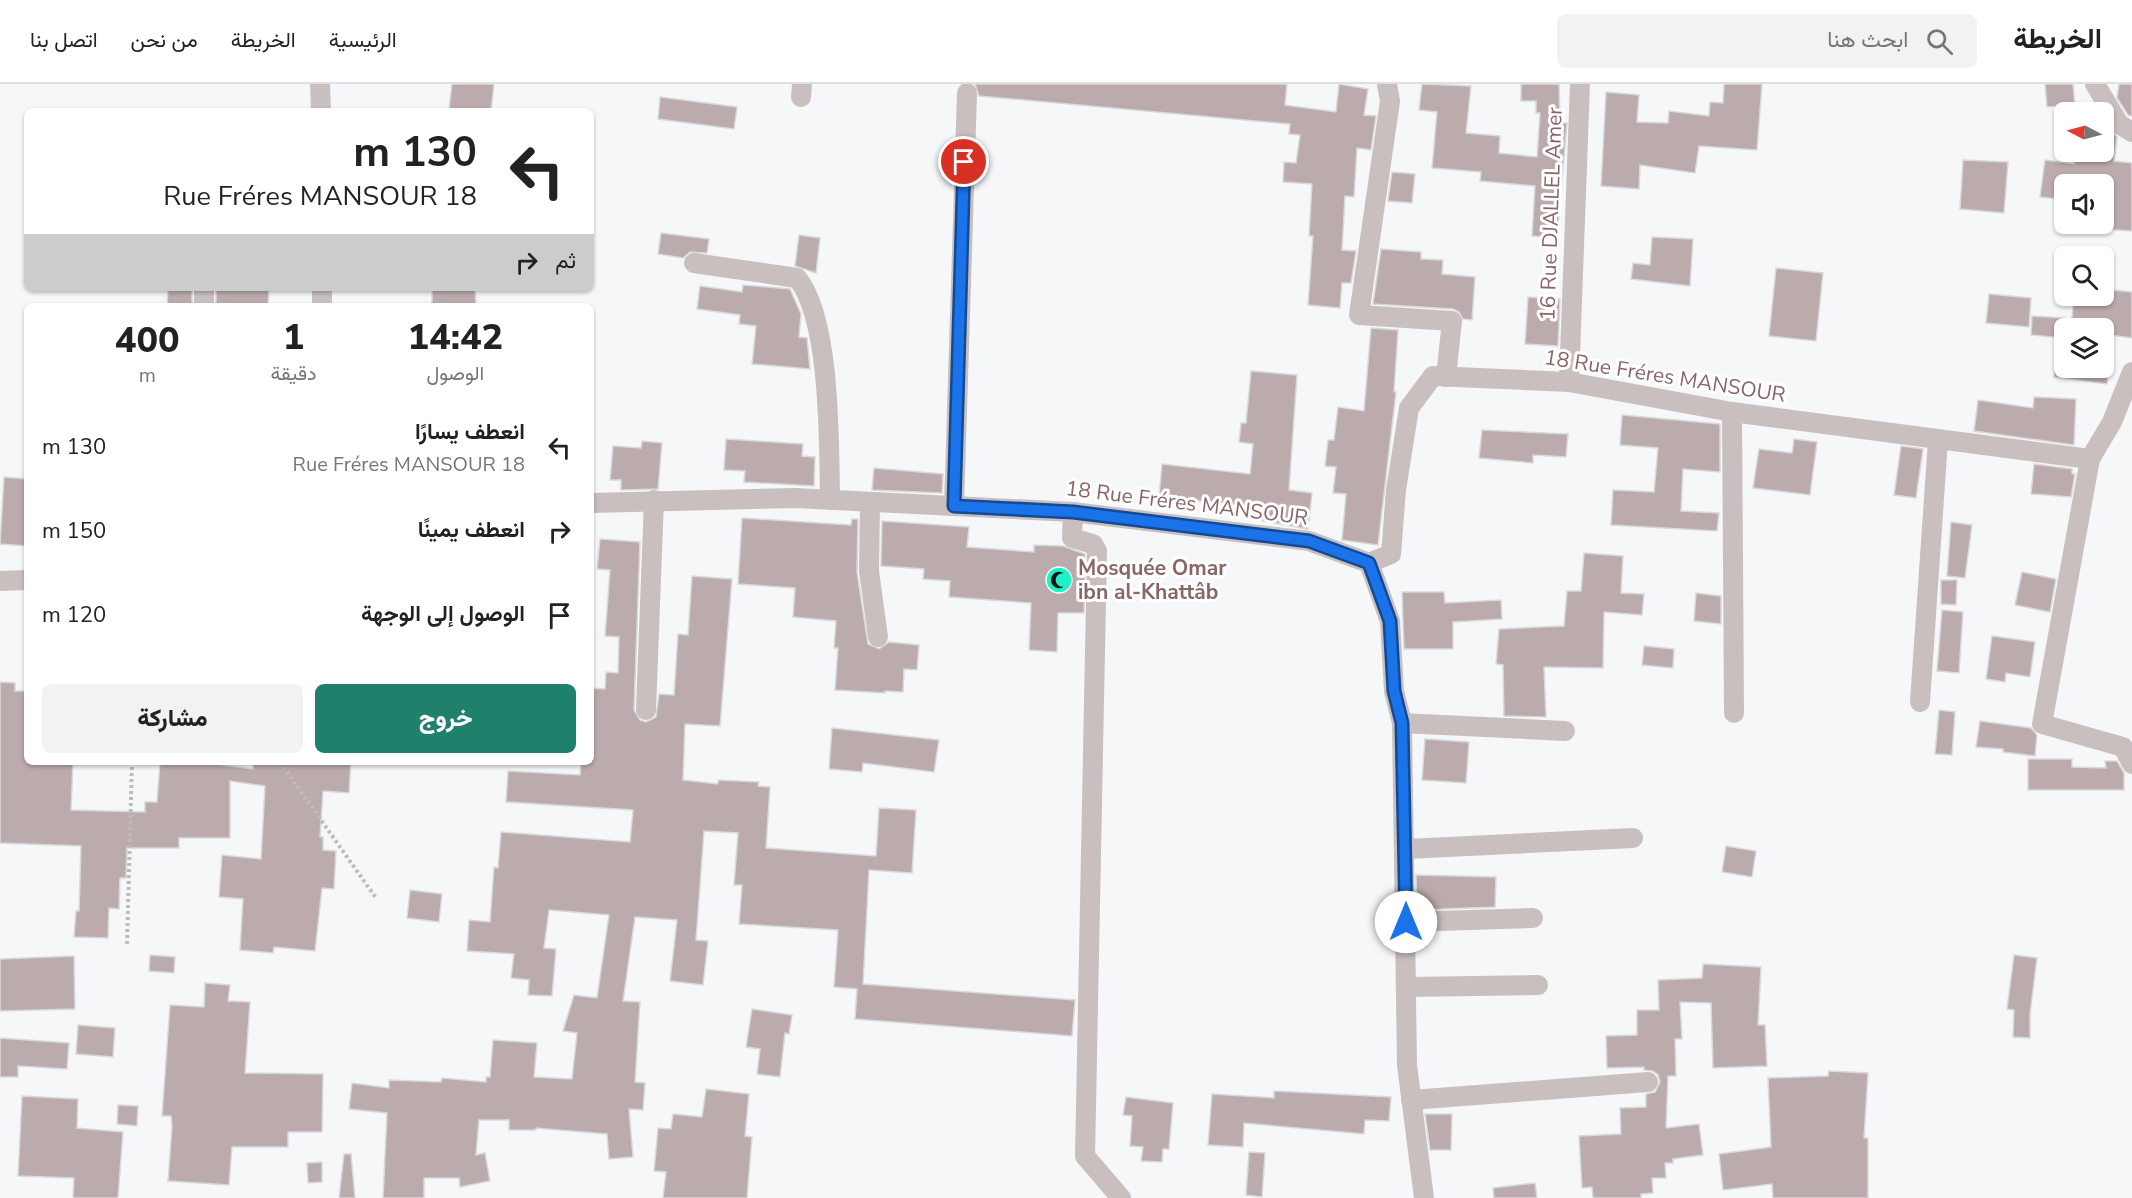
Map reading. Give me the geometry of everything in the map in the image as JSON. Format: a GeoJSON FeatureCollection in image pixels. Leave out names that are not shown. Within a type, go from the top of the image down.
{"type":"FeatureCollection","features":[{"type":"Feature","properties":{"kind":"street"},"geometry":{"type":"LineString","coordinates":[[321,84],[321,108]]}},
{"type":"Feature","properties":{"kind":"street"},"geometry":{"type":"LineString","coordinates":[[1387,84],[1390,101],[1359,315],[1452,321],[1446,376],[1433,376],[1409,408],[1396,490],[1390,554],[1369,563],[1390,621],[1394,691],[1402,723],[1406,849],[1407,1065],[1424,1198]]}},
{"type":"Feature","properties":{"kind":"street","name":"16 Rue DJALLEL Amer"},"geometry":{"type":"LineString","coordinates":[[1569,382],[1580,84]]}},
{"type":"Feature","properties":{"kind":"street"},"geometry":{"type":"LineString","coordinates":[[2095,84],[2119,124],[2132,132]]}},
{"type":"Feature","properties":{"kind":"street"},"geometry":{"type":"LineString","coordinates":[[954,506],[967,93]]}},
{"type":"Feature","properties":{"kind":"street"},"geometry":{"type":"LineString","coordinates":[[694,263],[796,278],[807,290],[826,373],[831,500]]}},
{"type":"Feature","properties":{"kind":"street"},"geometry":{"type":"LineString","coordinates":[[2132,372],[2112,423],[2090,459],[2042,724],[2123,747],[2132,764]]}},
{"type":"Feature","properties":{"kind":"street","name":"18 Rue Fréres MANSOUR"},"geometry":{"type":"LineString","coordinates":[[1446,376],[1569,382],[1732,412],[2090,459]]}},
{"type":"Feature","properties":{"kind":"street"},"geometry":{"type":"LineString","coordinates":[[1732,412],[1734,713]]}},
{"type":"Feature","properties":{"kind":"street"},"geometry":{"type":"LineString","coordinates":[[1920,702],[1938,440]]}},
{"type":"Feature","properties":{"kind":"street"},"geometry":{"type":"LineString","coordinates":[[645,710],[654,500]]}},
{"type":"Feature","properties":{"kind":"street","name":"18 Rue Fréres MANSOUR"},"geometry":{"type":"LineString","coordinates":[[594,503],[654,500],[831,500],[1073,512],[1309,541],[1369,563]]}},
{"type":"Feature","properties":{"kind":"street"},"geometry":{"type":"LineString","coordinates":[[870,502],[870,572],[878,637]]}},
{"type":"Feature","properties":{"kind":"street"},"geometry":{"type":"LineString","coordinates":[[1073,512],[1072,538],[1093,544],[1097,552],[1085,1156],[1121,1198]]}},
{"type":"Feature","properties":{"kind":"street"},"geometry":{"type":"LineString","coordinates":[[0,581],[24,580]]}},
{"type":"Feature","properties":{"kind":"street"},"geometry":{"type":"LineString","coordinates":[[1402,723],[1565,731]]}},
{"type":"Feature","properties":{"kind":"street"},"geometry":{"type":"LineString","coordinates":[[1406,849],[1633,838]]}},
{"type":"Feature","properties":{"kind":"street"},"geometry":{"type":"LineString","coordinates":[[1406,922],[1533,918]]}},
{"type":"Feature","properties":{"kind":"street"},"geometry":{"type":"LineString","coordinates":[[1407,987],[1538,985]]}},
{"type":"Feature","properties":{"kind":"street"},"geometry":{"type":"LineString","coordinates":[[1411,1100],[1648,1082]]}},
{"type":"Feature","properties":{"kind":"path"},"geometry":{"type":"LineString","coordinates":[[127,944],[132,765]]}},
{"type":"Feature","properties":{"kind":"path"},"geometry":{"type":"LineString","coordinates":[[282,765],[376,898]]}},
{"type":"Feature","properties":{"kind":"building"},"geometry":{"type":"Polygon","coordinates":[[[452,84],[494,84],[491,108],[449,108],[452,84]]]}},
{"type":"Feature","properties":{"kind":"building"},"geometry":{"type":"Polygon","coordinates":[[[975,84],[1287,84],[1285,105],[1336,112],[1339,84],[1368,89],[1364,115],[1376,116],[1371,150],[1357,148],[1354,197],[1345,196],[1342,250],[1356,251],[1351,283],[1342,283],[1340,308],[1308,305],[1313,236],[1309,236],[1312,184],[1283,182],[1284,162],[1296,163],[1300,135],[1289,134],[1290,124],[979,96],[975,84]]]}},
{"type":"Feature","properties":{"kind":"building"},"geometry":{"type":"Polygon","coordinates":[[[1422,84],[1471,86],[1466,133],[1500,136],[1499,153],[1537,157],[1540,113],[1536,113],[1536,101],[1521,101],[1521,84],[1559,84],[1560,123],[1567,123],[1557,238],[1532,236],[1535,186],[1480,181],[1481,172],[1432,168],[1437,112],[1419,110],[1422,84]]]}},
{"type":"Feature","properties":{"kind":"building"},"geometry":{"type":"Polygon","coordinates":[[[1724,84],[1762,84],[1757,150],[1699,146],[1695,173],[1640,165],[1639,189],[1601,186],[1606,92],[1639,95],[1637,122],[1668,123],[1669,111],[1709,116],[1710,102],[1723,103],[1724,84]]]}},
{"type":"Feature","properties":{"kind":"building"},"geometry":{"type":"Polygon","coordinates":[[[2045,84],[2073,84],[2075,102],[2054,102],[2054,106],[2047,107],[2045,84]]]}},
{"type":"Feature","properties":{"kind":"building"},"geometry":{"type":"Polygon","coordinates":[[[2119,84],[2132,84],[2132,116],[2128,115],[2117,98],[2119,84]]]}},
{"type":"Feature","properties":{"kind":"building"},"geometry":{"type":"Polygon","coordinates":[[[660,97],[737,107],[734,129],[658,119],[660,97]]]}},
{"type":"Feature","properties":{"kind":"building"},"geometry":{"type":"Polygon","coordinates":[[[2114,134],[2117,137],[2114,161],[2114,134]]]}},
{"type":"Feature","properties":{"kind":"building"},"geometry":{"type":"Polygon","coordinates":[[[1963,160],[2008,162],[2004,213],[1960,209],[1963,160]]]}},
{"type":"Feature","properties":{"kind":"building"},"geometry":{"type":"Polygon","coordinates":[[[2045,160],[2074,164],[2074,162],[2114,161],[2132,163],[2132,231],[2114,230],[2114,174],[2054,174],[2054,199],[2040,197],[2045,160]]]}},
{"type":"Feature","properties":{"kind":"building"},"geometry":{"type":"Polygon","coordinates":[[[1392,172],[1415,174],[1412,203],[1388,201],[1392,172]]]}},
{"type":"Feature","properties":{"kind":"building"},"geometry":{"type":"Polygon","coordinates":[[[661,233],[709,239],[707,253],[690,252],[683,258],[658,254],[661,233]]]}},
{"type":"Feature","properties":{"kind":"building"},"geometry":{"type":"Polygon","coordinates":[[[799,235],[820,238],[816,273],[795,266],[799,235]]]}},
{"type":"Feature","properties":{"kind":"building"},"geometry":{"type":"Polygon","coordinates":[[[1652,237],[1693,239],[1690,286],[1631,279],[1633,263],[1650,265],[1652,237]]]}},
{"type":"Feature","properties":{"kind":"building"},"geometry":{"type":"Polygon","coordinates":[[[1381,249],[1421,252],[1421,259],[1443,260],[1442,274],[1475,277],[1472,320],[1463,319],[1459,312],[1453,309],[1373,304],[1381,249]]]}},
{"type":"Feature","properties":{"kind":"building"},"geometry":{"type":"Polygon","coordinates":[[[1776,268],[1823,273],[1816,341],[1769,336],[1776,268]]]}},
{"type":"Feature","properties":{"kind":"building"},"geometry":{"type":"Polygon","coordinates":[[[743,285],[790,289],[801,314],[799,337],[807,338],[810,369],[752,364],[756,326],[739,324],[740,315],[697,309],[700,286],[742,292],[743,285]]]}},
{"type":"Feature","properties":{"kind":"building"},"geometry":{"type":"Polygon","coordinates":[[[2114,290],[2132,292],[2132,338],[2114,336],[2114,318],[2072,318],[2073,306],[2114,306],[2114,290]]]}},
{"type":"Feature","properties":{"kind":"building"},"geometry":{"type":"Polygon","coordinates":[[[168,291],[192,291],[192,303],[167,303],[168,291]]]}},
{"type":"Feature","properties":{"kind":"building"},"geometry":{"type":"Polygon","coordinates":[[[216,291],[269,291],[268,303],[216,303],[216,291]]]}},
{"type":"Feature","properties":{"kind":"building"},"geometry":{"type":"Polygon","coordinates":[[[432,291],[475,291],[476,303],[432,303],[432,291]]]}},
{"type":"Feature","properties":{"kind":"building"},"geometry":{"type":"Polygon","coordinates":[[[1989,294],[2031,298],[2029,327],[1986,323],[1989,294]]]}},
{"type":"Feature","properties":{"kind":"building"},"geometry":{"type":"Polygon","coordinates":[[[1528,297],[1560,299],[1558,346],[1525,344],[1528,297]]]}},
{"type":"Feature","properties":{"kind":"building"},"geometry":{"type":"Polygon","coordinates":[[[2032,316],[2065,318],[2054,318],[2054,337],[2031,335],[2032,316]]]}},
{"type":"Feature","properties":{"kind":"building"},"geometry":{"type":"Polygon","coordinates":[[[1371,328],[1398,330],[1394,392],[1396,392],[1378,545],[1342,540],[1346,494],[1333,493],[1336,467],[1325,466],[1328,440],[1334,440],[1338,407],[1364,411],[1371,328]]]}},
{"type":"Feature","properties":{"kind":"building"},"geometry":{"type":"Polygon","coordinates":[[[1251,371],[1297,375],[1289,490],[1312,493],[1308,529],[1252,519],[1254,508],[1159,496],[1162,464],[1250,474],[1253,444],[1239,442],[1241,423],[1246,423],[1251,371]]]}},
{"type":"Feature","properties":{"kind":"building"},"geometry":{"type":"Polygon","coordinates":[[[2062,378],[2108,378],[2107,384],[2062,378]]]}},
{"type":"Feature","properties":{"kind":"building"},"geometry":{"type":"Polygon","coordinates":[[[2034,397],[2076,399],[2074,445],[1974,431],[1978,400],[2033,408],[2034,397]]]}},
{"type":"Feature","properties":{"kind":"building"},"geometry":{"type":"Polygon","coordinates":[[[1622,415],[1720,424],[1720,472],[1683,469],[1681,511],[1719,513],[1717,531],[1611,525],[1613,490],[1654,492],[1658,448],[1620,445],[1622,415]]]}},
{"type":"Feature","properties":{"kind":"building"},"geometry":{"type":"Polygon","coordinates":[[[1482,430],[1568,434],[1566,457],[1533,455],[1533,463],[1479,458],[1482,430]]]}},
{"type":"Feature","properties":{"kind":"building"},"geometry":{"type":"Polygon","coordinates":[[[726,439],[803,444],[802,456],[815,457],[814,486],[744,482],[745,471],[724,470],[726,439]]]}},
{"type":"Feature","properties":{"kind":"building"},"geometry":{"type":"Polygon","coordinates":[[[1794,439],[1817,442],[1810,495],[1753,488],[1759,449],[1792,453],[1794,439]]]}},
{"type":"Feature","properties":{"kind":"building"},"geometry":{"type":"Polygon","coordinates":[[[642,441],[662,443],[658,489],[621,490],[621,480],[610,480],[613,446],[641,448],[642,441]]]}},
{"type":"Feature","properties":{"kind":"building"},"geometry":{"type":"Polygon","coordinates":[[[1901,446],[1923,449],[1916,498],[1894,495],[1901,446]]]}},
{"type":"Feature","properties":{"kind":"building"},"geometry":{"type":"Polygon","coordinates":[[[2034,464],[2072,469],[2072,474],[2075,474],[2071,497],[2031,494],[2034,464]]]}},
{"type":"Feature","properties":{"kind":"building"},"geometry":{"type":"Polygon","coordinates":[[[874,468],[943,474],[942,493],[872,490],[874,468]]]}},
{"type":"Feature","properties":{"kind":"building"},"geometry":{"type":"Polygon","coordinates":[[[4,477],[24,479],[24,546],[0,544],[4,477]]]}},
{"type":"Feature","properties":{"kind":"building"},"geometry":{"type":"Polygon","coordinates":[[[742,518],[851,525],[852,519],[858,519],[857,572],[868,644],[879,649],[889,642],[919,645],[917,670],[904,669],[903,692],[835,690],[838,648],[834,648],[836,621],[793,617],[795,588],[738,584],[742,518]]]}},
{"type":"Feature","properties":{"kind":"building"},"geometry":{"type":"Polygon","coordinates":[[[882,521],[969,527],[967,547],[1034,552],[1034,545],[1063,546],[1085,554],[1084,613],[1058,613],[1057,652],[1029,650],[1031,603],[949,597],[950,581],[923,579],[924,569],[881,566],[882,521]]]}},
{"type":"Feature","properties":{"kind":"building"},"geometry":{"type":"Polygon","coordinates":[[[1951,522],[1972,525],[1965,578],[1947,576],[1951,522]]]}},
{"type":"Feature","properties":{"kind":"building"},"geometry":{"type":"Polygon","coordinates":[[[600,539],[640,542],[634,710],[640,720],[646,722],[656,717],[659,694],[674,695],[678,634],[688,635],[692,576],[732,579],[720,726],[685,724],[683,780],[718,784],[718,780],[759,782],[758,786],[770,787],[766,848],[876,856],[879,808],[916,810],[912,873],[869,870],[863,984],[1075,1000],[1072,1036],[855,1019],[857,989],[834,987],[838,930],[739,924],[742,885],[734,885],[738,833],[704,831],[696,940],[708,941],[703,985],[670,981],[677,920],[635,917],[623,1001],[640,1002],[635,1082],[645,1083],[643,1110],[629,1109],[633,1157],[609,1159],[607,1134],[536,1128],[536,1130],[509,1130],[509,1120],[479,1120],[476,1155],[485,1153],[490,1181],[460,1187],[459,1178],[424,1178],[424,1198],[383,1198],[387,1113],[349,1109],[352,1083],[389,1088],[389,1080],[441,1082],[442,1078],[486,1082],[486,1077],[490,1077],[493,1040],[537,1043],[534,1077],[572,1079],[577,1033],[563,1031],[574,995],[597,998],[609,915],[549,910],[544,948],[556,949],[552,996],[528,995],[529,980],[511,978],[514,954],[467,951],[469,920],[490,922],[494,867],[498,868],[501,832],[630,842],[633,810],[506,802],[508,771],[580,775],[581,765],[594,765],[594,688],[605,689],[606,672],[618,673],[619,637],[605,636],[610,570],[597,569],[600,539]]]}},
{"type":"Feature","properties":{"kind":"building"},"geometry":{"type":"Polygon","coordinates":[[[1584,553],[1623,556],[1621,593],[1644,594],[1642,615],[1604,612],[1603,668],[1544,667],[1546,717],[1504,716],[1503,665],[1496,664],[1499,629],[1564,626],[1567,591],[1581,591],[1584,553]]]}},
{"type":"Feature","properties":{"kind":"building"},"geometry":{"type":"Polygon","coordinates":[[[2022,572],[2056,579],[2050,612],[2015,605],[2022,572]]]}},
{"type":"Feature","properties":{"kind":"building"},"geometry":{"type":"Polygon","coordinates":[[[1941,580],[1957,580],[1956,605],[1941,604],[1941,580]]]}},
{"type":"Feature","properties":{"kind":"building"},"geometry":{"type":"Polygon","coordinates":[[[1402,592],[1444,592],[1445,603],[1501,600],[1502,619],[1453,622],[1453,649],[1404,649],[1402,592]]]}},
{"type":"Feature","properties":{"kind":"building"},"geometry":{"type":"Polygon","coordinates":[[[1696,593],[1721,596],[1721,624],[1694,621],[1696,593]]]}},
{"type":"Feature","properties":{"kind":"building"},"geometry":{"type":"Polygon","coordinates":[[[1942,610],[1963,612],[1959,673],[1937,671],[1942,610]]]}},
{"type":"Feature","properties":{"kind":"building"},"geometry":{"type":"Polygon","coordinates":[[[1992,636],[2035,642],[2030,677],[2006,673],[2005,682],[1986,679],[1992,636]]]}},
{"type":"Feature","properties":{"kind":"building"},"geometry":{"type":"Polygon","coordinates":[[[1644,646],[1674,649],[1673,668],[1642,665],[1644,646]]]}},
{"type":"Feature","properties":{"kind":"building"},"geometry":{"type":"Polygon","coordinates":[[[0,682],[15,683],[15,691],[24,691],[24,765],[73,765],[71,810],[145,812],[145,802],[157,802],[160,765],[222,765],[253,769],[253,765],[351,765],[349,793],[323,791],[320,837],[323,837],[323,850],[336,851],[334,889],[322,888],[315,951],[274,947],[273,953],[240,950],[243,899],[219,897],[222,855],[261,859],[265,786],[230,781],[230,838],[179,838],[179,848],[127,848],[126,878],[120,878],[119,909],[109,908],[108,938],[74,937],[76,911],[79,911],[81,846],[0,843],[0,682]]]}},
{"type":"Feature","properties":{"kind":"building"},"geometry":{"type":"Polygon","coordinates":[[[1939,710],[1955,712],[1952,755],[1935,754],[1939,710]]]}},
{"type":"Feature","properties":{"kind":"building"},"geometry":{"type":"Polygon","coordinates":[[[1980,721],[2031,728],[2037,735],[2035,756],[2003,752],[2003,749],[1976,747],[1980,721]]]}},
{"type":"Feature","properties":{"kind":"building"},"geometry":{"type":"Polygon","coordinates":[[[832,728],[939,740],[934,772],[863,763],[862,772],[829,769],[832,728]]]}},
{"type":"Feature","properties":{"kind":"building"},"geometry":{"type":"Polygon","coordinates":[[[1425,739],[1469,742],[1466,783],[1422,780],[1425,739]]]}},
{"type":"Feature","properties":{"kind":"building"},"geometry":{"type":"Polygon","coordinates":[[[2028,759],[2072,759],[2072,767],[2106,768],[2105,761],[2117,761],[2124,773],[2124,790],[2028,790],[2028,759]]]}},
{"type":"Feature","properties":{"kind":"building"},"geometry":{"type":"Polygon","coordinates":[[[1726,846],[1756,851],[1752,877],[1722,872],[1726,846]]]}},
{"type":"Feature","properties":{"kind":"building"},"geometry":{"type":"Polygon","coordinates":[[[1416,875],[1496,877],[1495,907],[1417,910],[1416,875]]]}},
{"type":"Feature","properties":{"kind":"building"},"geometry":{"type":"Polygon","coordinates":[[[410,890],[442,894],[439,922],[407,918],[410,890]]]}},
{"type":"Feature","properties":{"kind":"building"},"geometry":{"type":"Polygon","coordinates":[[[150,955],[175,957],[174,973],[149,971],[150,955]]]}},
{"type":"Feature","properties":{"kind":"building"},"geometry":{"type":"Polygon","coordinates":[[[2014,955],[2037,958],[2030,1014],[2030,1038],[2013,1037],[2014,1010],[2007,1009],[2014,955]]]}},
{"type":"Feature","properties":{"kind":"building"},"geometry":{"type":"Polygon","coordinates":[[[74,956],[75,1009],[0,1011],[0,959],[74,956]]]}},
{"type":"Feature","properties":{"kind":"building"},"geometry":{"type":"Polygon","coordinates":[[[1703,964],[1761,967],[1758,1025],[1765,1025],[1767,1066],[1713,1068],[1711,1003],[1680,1002],[1682,1039],[1675,1039],[1676,1076],[1668,1076],[1666,1128],[1699,1124],[1703,1155],[1673,1159],[1673,1163],[1665,1163],[1666,1178],[1652,1178],[1653,1193],[1641,1194],[1641,1198],[1593,1198],[1592,1187],[1582,1188],[1579,1136],[1621,1134],[1620,1108],[1646,1107],[1646,1094],[1655,1092],[1660,1082],[1658,1075],[1653,1071],[1644,1070],[1644,1067],[1607,1068],[1606,1036],[1637,1035],[1637,1010],[1659,1010],[1658,980],[1702,978],[1703,964]]]}},
{"type":"Feature","properties":{"kind":"building"},"geometry":{"type":"Polygon","coordinates":[[[205,983],[230,985],[228,1001],[250,1002],[245,1073],[323,1074],[322,1132],[288,1132],[288,1147],[232,1147],[229,1185],[168,1181],[172,1126],[171,1116],[162,1116],[170,1005],[204,1007],[205,983]]]}},
{"type":"Feature","properties":{"kind":"building"},"geometry":{"type":"Polygon","coordinates":[[[752,1009],[792,1015],[789,1034],[785,1033],[780,1077],[757,1074],[760,1049],[746,1047],[752,1009]]]}},
{"type":"Feature","properties":{"kind":"building"},"geometry":{"type":"Polygon","coordinates":[[[78,1025],[115,1028],[113,1057],[76,1054],[78,1025]]]}},
{"type":"Feature","properties":{"kind":"building"},"geometry":{"type":"Polygon","coordinates":[[[0,1038],[69,1043],[67,1069],[18,1066],[18,1077],[0,1077],[0,1038]]]}},
{"type":"Feature","properties":{"kind":"building"},"geometry":{"type":"Polygon","coordinates":[[[1829,1071],[1868,1073],[1864,1138],[1868,1138],[1868,1198],[1773,1198],[1772,1184],[1723,1190],[1719,1154],[1771,1147],[1768,1078],[1828,1076],[1829,1071]]]}},
{"type":"Feature","properties":{"kind":"building"},"geometry":{"type":"Polygon","coordinates":[[[706,1089],[749,1094],[745,1136],[752,1137],[747,1198],[663,1198],[666,1172],[654,1171],[658,1128],[671,1129],[673,1114],[702,1117],[706,1089]]]}},
{"type":"Feature","properties":{"kind":"building"},"geometry":{"type":"Polygon","coordinates":[[[1274,1091],[1391,1097],[1389,1121],[1365,1120],[1364,1134],[1244,1123],[1243,1147],[1208,1145],[1212,1094],[1274,1098],[1274,1091]]]}},
{"type":"Feature","properties":{"kind":"building"},"geometry":{"type":"Polygon","coordinates":[[[22,1096],[78,1099],[77,1128],[123,1132],[118,1198],[73,1198],[74,1178],[18,1176],[22,1096]]]}},
{"type":"Feature","properties":{"kind":"building"},"geometry":{"type":"Polygon","coordinates":[[[1126,1097],[1173,1103],[1169,1149],[1163,1149],[1162,1162],[1141,1161],[1143,1147],[1130,1146],[1132,1116],[1123,1115],[1126,1097]]]}},
{"type":"Feature","properties":{"kind":"building"},"geometry":{"type":"Polygon","coordinates":[[[118,1105],[138,1106],[137,1126],[117,1124],[118,1105]]]}},
{"type":"Feature","properties":{"kind":"building"},"geometry":{"type":"Polygon","coordinates":[[[1425,1114],[1452,1114],[1451,1150],[1430,1150],[1425,1114]]]}},
{"type":"Feature","properties":{"kind":"building"},"geometry":{"type":"Polygon","coordinates":[[[1249,1152],[1265,1153],[1262,1197],[1246,1195],[1249,1152]]]}},
{"type":"Feature","properties":{"kind":"building"},"geometry":{"type":"Polygon","coordinates":[[[344,1154],[351,1154],[355,1198],[339,1198],[344,1154]]]}},
{"type":"Feature","properties":{"kind":"building"},"geometry":{"type":"Polygon","coordinates":[[[322,1162],[322,1182],[308,1183],[307,1163],[322,1162]]]}},
{"type":"Feature","properties":{"kind":"building"},"geometry":{"type":"Polygon","coordinates":[[[1535,1183],[1537,1198],[1494,1198],[1493,1188],[1535,1183]]]}},
{"type":"Feature","properties":{"kind":"place","name":"Mosquée Omar ibn al-Khattâb"},"geometry":{"type":"Point","coordinates":[1059,580]}},
{"type":"Feature","properties":{"kind":"route"},"geometry":{"type":"LineString","coordinates":[[964,162],[954,506],[1073,512],[1309,541],[1369,563],[1390,621],[1394,691],[1402,723],[1406,922]]}}]}
